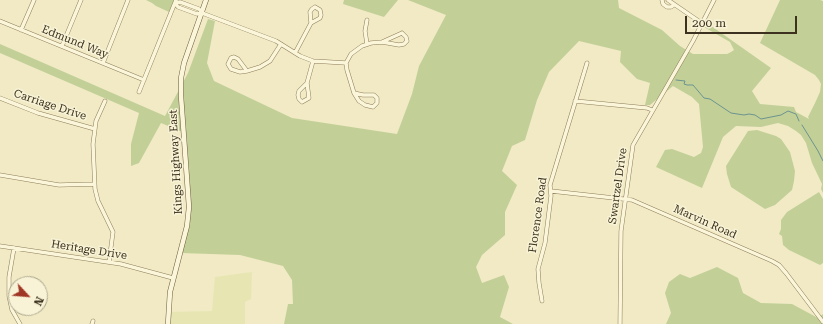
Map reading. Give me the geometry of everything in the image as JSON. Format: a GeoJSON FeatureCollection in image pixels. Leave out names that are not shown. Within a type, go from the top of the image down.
{"type":"FeatureCollection","features":[{"type":"Feature","properties":{"kind":"street"},"geometry":{"type":"LineString","coordinates":[[21,30],[34,0]]}},
{"type":"Feature","properties":{"kind":"street"},"geometry":{"type":"LineString","coordinates":[[62,46],[81,0]]}},
{"type":"Feature","properties":{"kind":"street"},"geometry":{"type":"LineString","coordinates":[[103,63],[128,0]]}},
{"type":"Feature","properties":{"kind":"street","name":"Kings Highway East"},"geometry":{"type":"LineString","coordinates":[[168,324],[169,300],[173,278],[187,226],[189,207],[181,78],[184,63],[206,0]]}},
{"type":"Feature","properties":{"kind":"street"},"geometry":{"type":"LineString","coordinates":[[662,0],[663,4],[667,7],[671,7],[674,4]]}},
{"type":"Feature","properties":{"kind":"street"},"geometry":{"type":"LineString","coordinates":[[668,0],[703,24]]}},
{"type":"Feature","properties":{"kind":"street","name":"Swartzel Drive"},"geometry":{"type":"LineString","coordinates":[[620,324],[620,248],[633,145],[703,24],[714,0]]}},
{"type":"Feature","properties":{"kind":"street"},"geometry":{"type":"LineString","coordinates":[[175,2],[178,7],[197,14],[202,13],[265,36],[300,56],[313,61],[346,63]]}},
{"type":"Feature","properties":{"kind":"street"},"geometry":{"type":"LineString","coordinates":[[139,92],[175,2]]}},
{"type":"Feature","properties":{"kind":"street"},"geometry":{"type":"LineString","coordinates":[[295,52],[310,23],[310,10],[313,8],[318,8],[321,12],[321,16],[310,23]]}},
{"type":"Feature","properties":{"kind":"street"},"geometry":{"type":"LineString","coordinates":[[367,20],[365,31],[367,44]]}},
{"type":"Feature","properties":{"kind":"street","name":"Edmund Way"},"geometry":{"type":"LineString","coordinates":[[0,21],[144,80]]}},
{"type":"Feature","properties":{"kind":"street"},"geometry":{"type":"LineString","coordinates":[[354,93],[374,95],[377,98],[377,103],[373,107],[359,100],[354,93],[346,63],[351,54],[367,44],[382,42],[402,45],[406,43],[406,37],[404,34],[400,33],[382,42]]}},
{"type":"Feature","properties":{"kind":"street"},"geometry":{"type":"LineString","coordinates":[[247,71],[238,59],[234,57],[229,59],[228,66],[231,69],[240,72],[247,71],[260,67],[270,61],[281,44]]}},
{"type":"Feature","properties":{"kind":"street"},"geometry":{"type":"LineString","coordinates":[[307,83],[299,91],[299,100],[302,102],[308,100],[310,96],[307,83],[313,61]]}},
{"type":"Feature","properties":{"kind":"street","name":"Florence Road"},"geometry":{"type":"LineString","coordinates":[[542,301],[538,269],[545,243],[551,191],[550,185],[587,63]]}},
{"type":"Feature","properties":{"kind":"street","name":"Carriage Drive"},"geometry":{"type":"LineString","coordinates":[[0,98],[38,113],[95,129]]}},
{"type":"Feature","properties":{"kind":"street"},"geometry":{"type":"LineString","coordinates":[[104,101],[92,144],[94,184],[98,201],[113,232],[109,262]]}},
{"type":"Feature","properties":{"kind":"street"},"geometry":{"type":"LineString","coordinates":[[575,101],[647,108],[652,110]]}},
{"type":"Feature","properties":{"kind":"street"},"geometry":{"type":"LineString","coordinates":[[0,177],[59,185],[94,184]]}},
{"type":"Feature","properties":{"kind":"street","name":"Marvin Road"},"geometry":{"type":"LineString","coordinates":[[551,191],[626,198],[779,265],[823,322]]}},
{"type":"Feature","properties":{"kind":"street","name":"Heritage Drive"},"geometry":{"type":"LineString","coordinates":[[0,246],[109,262],[135,267],[173,278]]}},
{"type":"Feature","properties":{"kind":"street"},"geometry":{"type":"LineString","coordinates":[[14,248],[9,277],[9,296],[12,310],[20,324]]}},
{"type":"Feature","properties":{"kind":"green space"},"geometry":{"type":"Polygon","coordinates":[[[146,0],[174,0],[169,12],[146,0]]]}},
{"type":"Feature","properties":{"kind":"green space"},"geometry":{"type":"Polygon","coordinates":[[[344,0],[398,0],[384,17],[343,4],[344,0]]]}},
{"type":"Feature","properties":{"kind":"green space"},"geometry":{"type":"Polygon","coordinates":[[[408,0],[618,0],[619,8],[662,30],[680,46],[693,54],[727,54],[734,50],[730,42],[704,27],[707,23],[771,68],[752,91],[760,104],[794,107],[796,112],[809,119],[808,117],[820,92],[821,84],[819,80],[815,75],[760,43],[780,0],[823,1],[823,193],[821,189],[822,184],[812,163],[806,143],[801,135],[788,126],[778,123],[761,127],[736,126],[723,137],[702,188],[656,167],[665,150],[672,149],[694,157],[701,153],[703,147],[699,104],[692,97],[673,86],[650,105],[645,105],[650,83],[637,79],[620,62],[621,51],[579,41],[549,72],[537,100],[525,140],[512,146],[502,171],[517,185],[505,212],[505,235],[482,255],[476,267],[482,283],[504,275],[509,287],[500,317],[513,324],[284,324],[288,304],[293,304],[292,280],[283,266],[240,255],[181,253],[188,213],[185,133],[161,123],[139,163],[131,166],[131,144],[139,113],[0,53],[0,44],[165,116],[188,73],[208,19],[215,21],[207,63],[214,81],[292,118],[397,134],[412,94],[419,66],[446,15],[408,0]]]}},
{"type":"Feature","properties":{"kind":"green space"},"geometry":{"type":"Polygon","coordinates":[[[757,130],[781,139],[790,152],[795,171],[792,190],[775,205],[765,209],[731,187],[726,166],[748,131],[757,130]]]}},
{"type":"Feature","properties":{"kind":"green space"},"geometry":{"type":"Polygon","coordinates":[[[819,192],[823,199],[823,263],[820,265],[789,250],[783,245],[782,236],[779,234],[781,229],[781,220],[787,212],[819,192]]]}},
{"type":"Feature","properties":{"kind":"green space"},"geometry":{"type":"Polygon","coordinates":[[[717,267],[738,278],[743,293],[761,303],[792,304],[818,318],[823,314],[823,324],[666,324],[671,313],[665,293],[669,282],[680,274],[690,278],[717,267]]]}},
{"type":"Feature","properties":{"kind":"green space"},"geometry":{"type":"Polygon","coordinates":[[[252,272],[251,299],[245,302],[245,324],[168,324],[169,312],[212,311],[215,277],[252,272]]]}},
{"type":"Feature","properties":{"kind":"waterway"},"geometry":{"type":"LineString","coordinates":[[676,80],[685,81],[684,84],[687,85],[693,85],[704,98],[710,99],[731,113],[755,115],[761,119],[781,115],[788,111],[796,114],[799,121]]}},
{"type":"Feature","properties":{"kind":"waterway"},"geometry":{"type":"LineString","coordinates":[[802,125],[823,161]]}}]}
